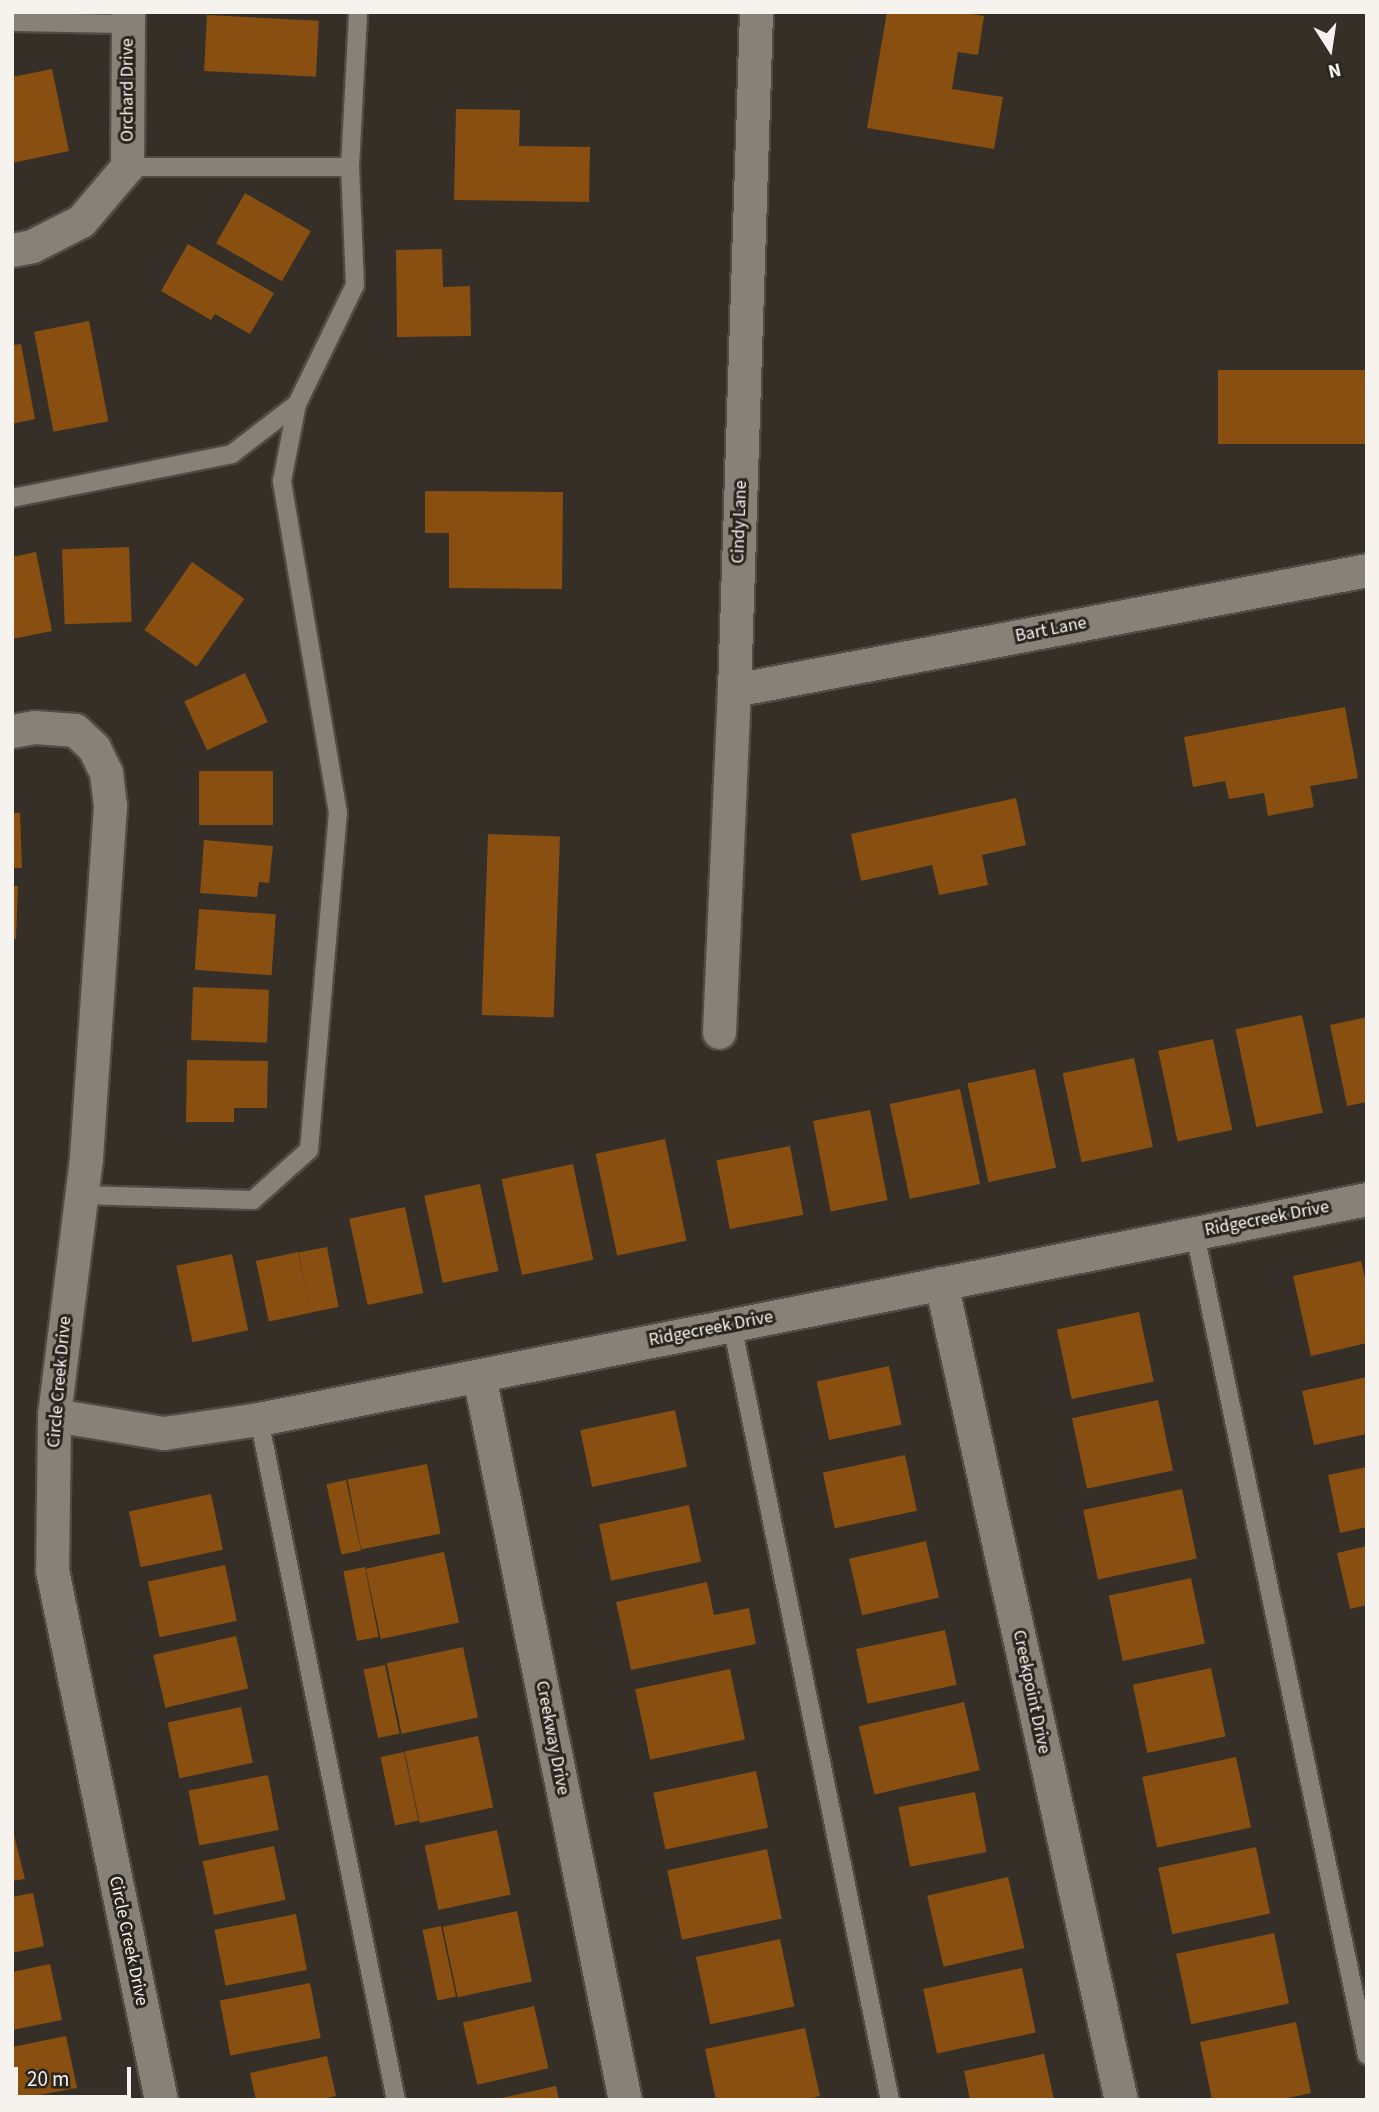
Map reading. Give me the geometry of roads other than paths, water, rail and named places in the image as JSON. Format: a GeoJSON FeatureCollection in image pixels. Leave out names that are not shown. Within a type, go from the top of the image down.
{"type":"FeatureCollection","features":[{"type":"Feature","properties":{"kind":"street","name":"Cindy Lane"},"geometry":{"type":"LineString","coordinates":[[719,1032],[734,690],[756,12]]}},
{"type":"Feature","properties":{"kind":"street","name":"Orchard Drive"},"geometry":{"type":"LineString","coordinates":[[127,167],[128,18]]}},
{"type":"Feature","properties":{"kind":"street"},"geometry":{"type":"LineString","coordinates":[[12,250],[32,246],[81,221],[127,167]]}},
{"type":"Feature","properties":{"kind":"street","name":"Bart Lane"},"geometry":{"type":"LineString","coordinates":[[734,690],[1367,570]]}},
{"type":"Feature","properties":{"kind":"street","name":"Circle Creek Drive"},"geometry":{"type":"LineString","coordinates":[[12,731],[35,727],[75,730],[94,748],[106,773],[110,806],[81,1195],[54,1415],[52,1570],[161,2100]]}},
{"type":"Feature","properties":{"kind":"street","name":"Ridgecreek Drive"},"geometry":{"type":"LineString","coordinates":[[54,1415],[164,1433],[259,1419],[1367,1199]]}},
{"type":"Feature","properties":{"kind":"street","name":"Creekpoint Drive"},"geometry":{"type":"LineString","coordinates":[[941,1283],[1121,2100]]}},
{"type":"Feature","properties":{"kind":"street","name":"Creekway Drive"},"geometry":{"type":"LineString","coordinates":[[479,1376],[625,2100]]}},
{"type":"Feature","properties":{"kind":"lane"},"geometry":{"type":"LineString","coordinates":[[81,1195],[253,1200],[309,1150],[338,813],[282,481],[297,404],[355,285],[350,167],[358,12]]}},
{"type":"Feature","properties":{"kind":"lane"},"geometry":{"type":"LineString","coordinates":[[12,22],[128,18]]}},
{"type":"Feature","properties":{"kind":"lane"},"geometry":{"type":"LineString","coordinates":[[127,167],[350,167]]}},
{"type":"Feature","properties":{"kind":"lane"},"geometry":{"type":"LineString","coordinates":[[12,498],[232,454],[297,404]]}},
{"type":"Feature","properties":{"kind":"lane"},"geometry":{"type":"LineString","coordinates":[[1195,1234],[1367,2055]]}},
{"type":"Feature","properties":{"kind":"lane"},"geometry":{"type":"LineString","coordinates":[[732,1325],[890,2100]]}},
{"type":"Feature","properties":{"kind":"lane"},"geometry":{"type":"LineString","coordinates":[[259,1419],[396,2100]]}}]}
